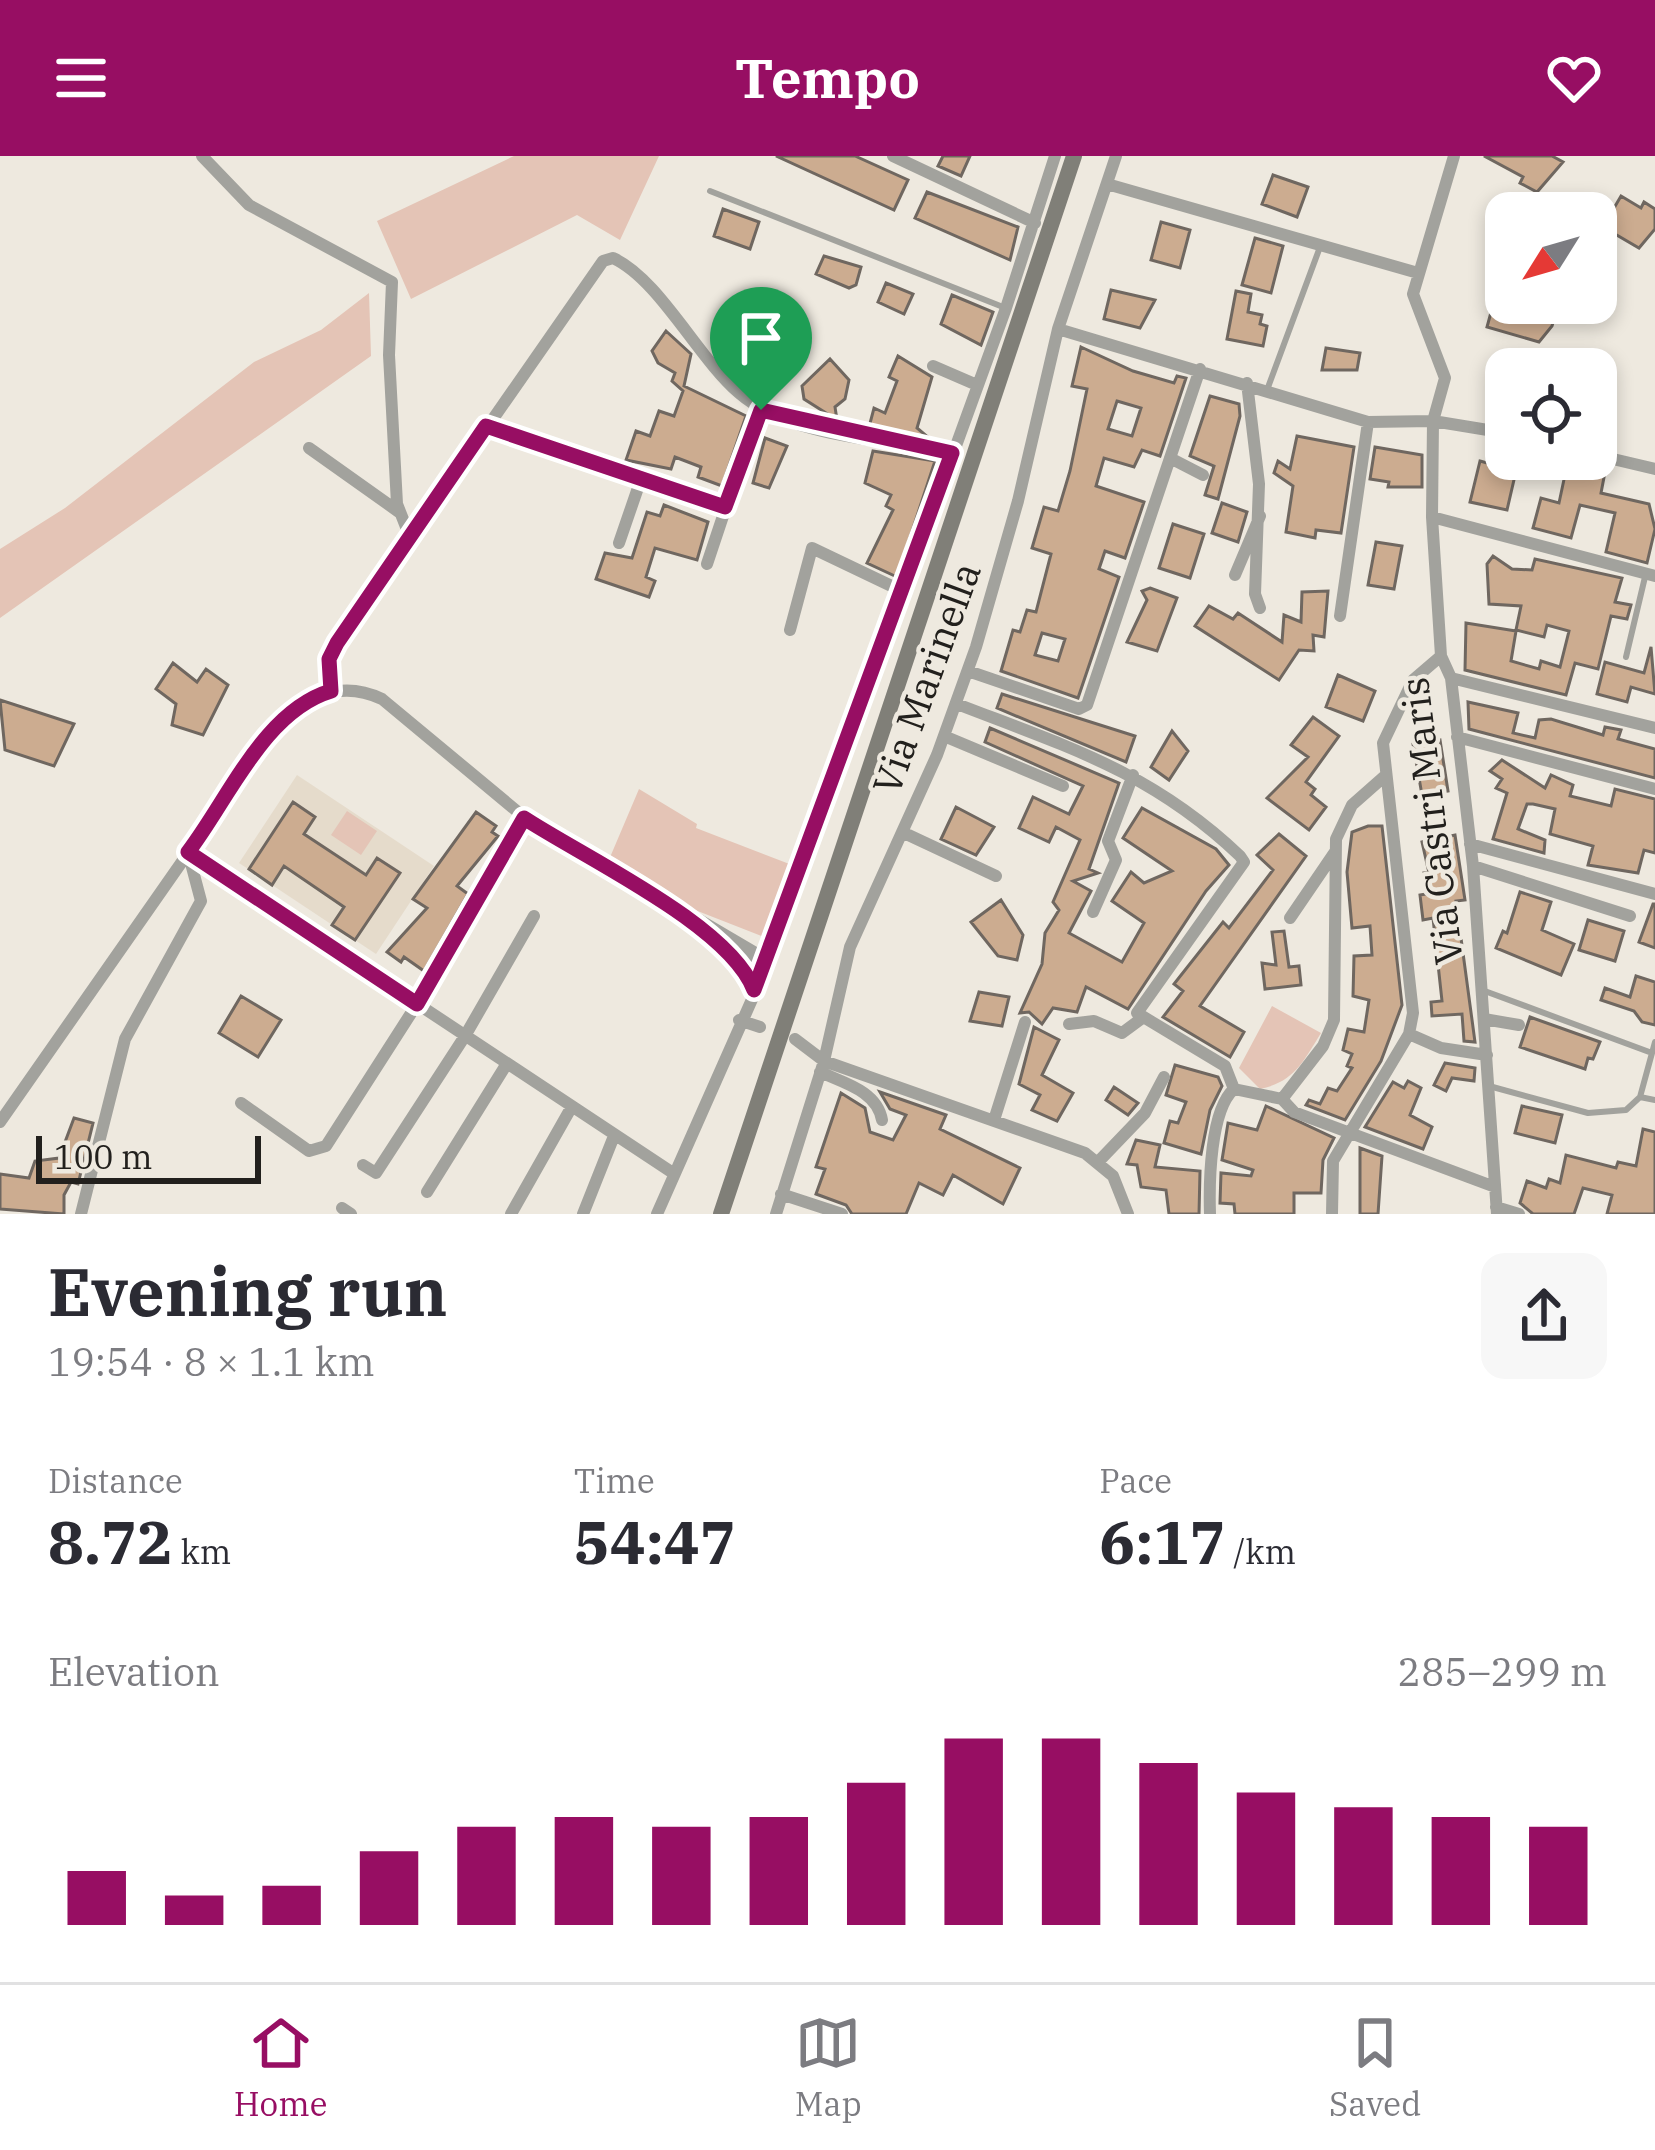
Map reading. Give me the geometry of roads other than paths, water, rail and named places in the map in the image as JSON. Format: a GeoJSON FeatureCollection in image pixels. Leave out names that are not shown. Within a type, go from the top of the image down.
{"type":"FeatureCollection","features":[{"type":"Feature","properties":{"kind":"street"},"geometry":{"type":"LineString","coordinates":[[202,156],[249,205],[392,282],[389,355],[400,513],[410,537]]}},
{"type":"Feature","properties":{"kind":"street"},"geometry":{"type":"LineString","coordinates":[[893,156],[1035,223]]}},
{"type":"Feature","properties":{"kind":"street"},"geometry":{"type":"LineString","coordinates":[[657,1214],[769,961],[1006,308],[1055,156]]}},
{"type":"Feature","properties":{"kind":"street"},"geometry":{"type":"LineString","coordinates":[[721,1214],[1074,156]]}},
{"type":"Feature","properties":{"kind":"street","name":"Via Marinella"},"geometry":{"type":"LineString","coordinates":[[776,1214],[822,1066],[850,947],[968,671],[1018,501],[1058,329],[1116,156]]}},
{"type":"Feature","properties":{"kind":"street"},"geometry":{"type":"LineString","coordinates":[[1107,184],[1418,273],[1454,156]]}},
{"type":"Feature","properties":{"kind":"street"},"geometry":{"type":"LineString","coordinates":[[331,691],[329,659],[337,643],[594,269],[613,258],[632,271],[718,373],[761,410],[952,453]]}},
{"type":"Feature","properties":{"kind":"street","name":"Via Castri Maris"},"geometry":{"type":"LineString","coordinates":[[1418,273],[1413,294],[1445,378],[1432,422],[1432,517],[1442,656],[1451,678],[1473,866],[1497,1210]]}},
{"type":"Feature","properties":{"kind":"street"},"geometry":{"type":"LineString","coordinates":[[1058,329],[1367,422],[1432,422],[1485,430]]}},
{"type":"Feature","properties":{"kind":"street"},"geometry":{"type":"LineString","coordinates":[[933,367],[977,385]]}},
{"type":"Feature","properties":{"kind":"street"},"geometry":{"type":"LineString","coordinates":[[968,671],[1085,707],[1200,369]]}},
{"type":"Feature","properties":{"kind":"street"},"geometry":{"type":"LineString","coordinates":[[1246,383],[1261,514],[1255,594],[1260,608]]}},
{"type":"Feature","properties":{"kind":"street"},"geometry":{"type":"LineString","coordinates":[[707,564],[761,410]]}},
{"type":"Feature","properties":{"kind":"street"},"geometry":{"type":"LineString","coordinates":[[1340,616],[1367,422]]}},
{"type":"Feature","properties":{"kind":"street"},"geometry":{"type":"LineString","coordinates":[[486,426],[725,507]]}},
{"type":"Feature","properties":{"kind":"street"},"geometry":{"type":"LineString","coordinates":[[309,448],[400,513]]}},
{"type":"Feature","properties":{"kind":"street"},"geometry":{"type":"LineString","coordinates":[[1170,458],[1203,475]]}},
{"type":"Feature","properties":{"kind":"street"},"geometry":{"type":"LineString","coordinates":[[1617,460],[1655,470]]}},
{"type":"Feature","properties":{"kind":"street"},"geometry":{"type":"LineString","coordinates":[[619,543],[641,478]]}},
{"type":"Feature","properties":{"kind":"street"},"geometry":{"type":"LineString","coordinates":[[1235,575],[1261,514]]}},
{"type":"Feature","properties":{"kind":"street"},"geometry":{"type":"LineString","coordinates":[[1432,517],[1651,574]]}},
{"type":"Feature","properties":{"kind":"street"},"geometry":{"type":"LineString","coordinates":[[790,630],[812,548],[902,591]]}},
{"type":"Feature","properties":{"kind":"street"},"geometry":{"type":"LineString","coordinates":[[1333,1214],[1333,1161],[1409,1034],[1409,955],[1383,743],[1413,680],[1442,656]]}},
{"type":"Feature","properties":{"kind":"street"},"geometry":{"type":"LineString","coordinates":[[1451,678],[1655,728]]}},
{"type":"Feature","properties":{"kind":"street"},"geometry":{"type":"LineString","coordinates":[[0,1122],[272,733],[302,704],[331,691],[367,692],[382,699],[524,818],[769,961]]}},
{"type":"Feature","properties":{"kind":"street"},"geometry":{"type":"LineString","coordinates":[[957,704],[1133,775],[1175,798],[1244,862],[1138,1009],[1141,1018],[1225,1066],[1234,1089]]}},
{"type":"Feature","properties":{"kind":"street"},"geometry":{"type":"LineString","coordinates":[[944,736],[1063,786]]}},
{"type":"Feature","properties":{"kind":"street"},"geometry":{"type":"LineString","coordinates":[[1457,737],[1655,789]]}},
{"type":"Feature","properties":{"kind":"street"},"geometry":{"type":"LineString","coordinates":[[1093,912],[1117,860],[1108,841],[1133,775]]}},
{"type":"Feature","properties":{"kind":"street"},"geometry":{"type":"LineString","coordinates":[[1282,1100],[1323,1046],[1334,1020],[1335,851],[1345,816],[1386,776]]}},
{"type":"Feature","properties":{"kind":"street"},"geometry":{"type":"LineString","coordinates":[[241,1103],[309,1151],[326,1146],[417,1004],[524,818]]}},
{"type":"Feature","properties":{"kind":"street"},"geometry":{"type":"LineString","coordinates":[[902,832],[995,876]]}},
{"type":"Feature","properties":{"kind":"street"},"geometry":{"type":"LineString","coordinates":[[1470,844],[1655,895]]}},
{"type":"Feature","properties":{"kind":"street"},"geometry":{"type":"LineString","coordinates":[[1290,918],[1335,851]]}},
{"type":"Feature","properties":{"kind":"street"},"geometry":{"type":"LineString","coordinates":[[188,852],[673,1173]]}},
{"type":"Feature","properties":{"kind":"street"},"geometry":{"type":"LineString","coordinates":[[81,1214],[125,1039],[201,901],[188,852]]}},
{"type":"Feature","properties":{"kind":"street"},"geometry":{"type":"LineString","coordinates":[[1473,866],[1630,916]]}},
{"type":"Feature","properties":{"kind":"street"},"geometry":{"type":"LineString","coordinates":[[363,1165],[376,1173],[465,1036],[534,916]]}},
{"type":"Feature","properties":{"kind":"street"},"geometry":{"type":"LineString","coordinates":[[698,922],[733,956],[754,990]]}},
{"type":"Feature","properties":{"kind":"street"},"geometry":{"type":"LineString","coordinates":[[733,956],[769,961]]}},
{"type":"Feature","properties":{"kind":"street"},"geometry":{"type":"LineString","coordinates":[[1069,1024],[1094,1021],[1123,1033],[1141,1018]]}},
{"type":"Feature","properties":{"kind":"street"},"geometry":{"type":"LineString","coordinates":[[1484,1019],[1519,1025]]}},
{"type":"Feature","properties":{"kind":"street"},"geometry":{"type":"LineString","coordinates":[[740,1020],[760,1027]]}},
{"type":"Feature","properties":{"kind":"street"},"geometry":{"type":"LineString","coordinates":[[994,1117],[1025,1022]]}},
{"type":"Feature","properties":{"kind":"street"},"geometry":{"type":"LineString","coordinates":[[1409,1034],[1442,1048],[1487,1055]]}},
{"type":"Feature","properties":{"kind":"street"},"geometry":{"type":"LineString","coordinates":[[795,1039],[822,1066],[880,1106],[882,1120]]}},
{"type":"Feature","properties":{"kind":"street"},"geometry":{"type":"LineString","coordinates":[[427,1192],[506,1064]]}},
{"type":"Feature","properties":{"kind":"street"},"geometry":{"type":"LineString","coordinates":[[822,1066],[994,1117],[1099,1161],[1124,1195],[1128,1214]]}},
{"type":"Feature","properties":{"kind":"street"},"geometry":{"type":"LineString","coordinates":[[1099,1161],[1145,1113],[1164,1077]]}},
{"type":"Feature","properties":{"kind":"street"},"geometry":{"type":"LineString","coordinates":[[1234,1089],[1282,1100],[1294,1112],[1496,1187]]}},
{"type":"Feature","properties":{"kind":"street"},"geometry":{"type":"LineString","coordinates":[[1210,1214],[1213,1147],[1226,1096],[1234,1089]]}},
{"type":"Feature","properties":{"kind":"street"},"geometry":{"type":"LineString","coordinates":[[512,1214],[571,1108]]}},
{"type":"Feature","properties":{"kind":"street"},"geometry":{"type":"LineString","coordinates":[[583,1214],[614,1136]]}},
{"type":"Feature","properties":{"kind":"street"},"geometry":{"type":"LineString","coordinates":[[781,1194],[842,1214]]}},
{"type":"Feature","properties":{"kind":"street"},"geometry":{"type":"LineString","coordinates":[[1497,1210],[1519,1214]]}},
{"type":"Feature","properties":{"kind":"lane"},"geometry":{"type":"LineString","coordinates":[[710,190],[1006,308]]}},
{"type":"Feature","properties":{"kind":"lane"},"geometry":{"type":"LineString","coordinates":[[1268,390],[1322,242]]}},
{"type":"Feature","properties":{"kind":"lane"},"geometry":{"type":"LineString","coordinates":[[1626,657],[1651,574]]}},
{"type":"Feature","properties":{"kind":"lane"},"geometry":{"type":"LineString","coordinates":[[1482,990],[1652,1053]]}},
{"type":"Feature","properties":{"kind":"lane"},"geometry":{"type":"LineString","coordinates":[[1489,1086],[1601,1115],[1627,1110],[1640,1096],[1655,1042]]}},
{"type":"Feature","properties":{"kind":"lane"},"geometry":{"type":"LineString","coordinates":[[1640,1096],[1655,1100]]}}]}
